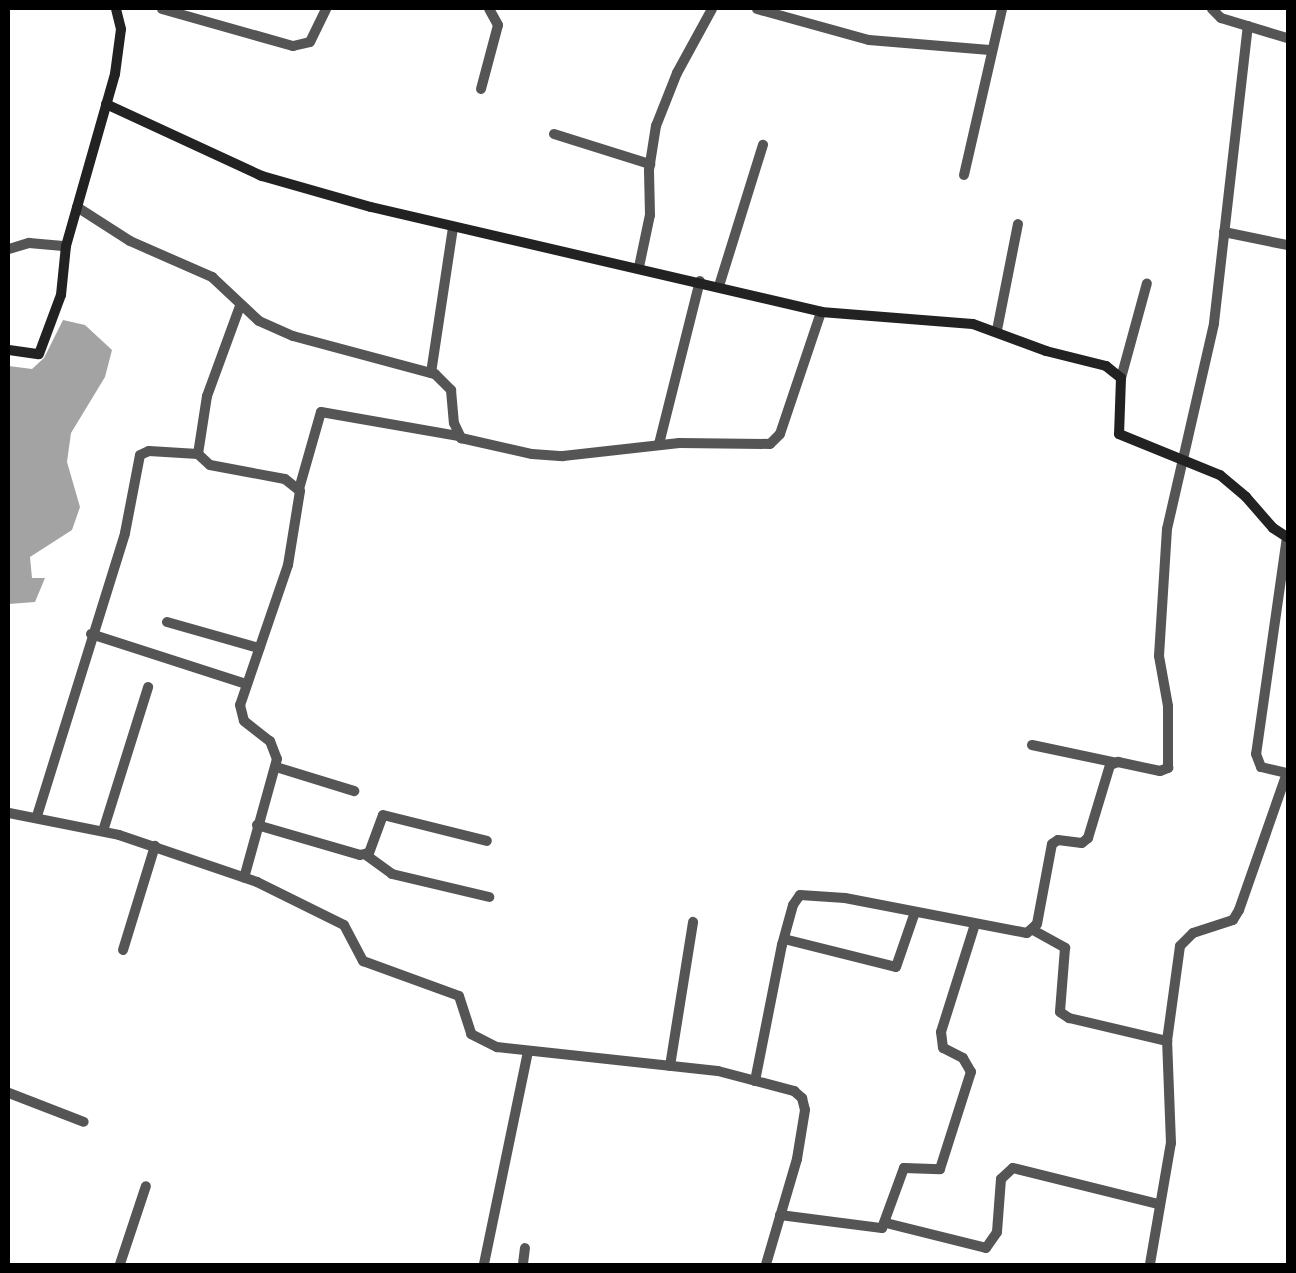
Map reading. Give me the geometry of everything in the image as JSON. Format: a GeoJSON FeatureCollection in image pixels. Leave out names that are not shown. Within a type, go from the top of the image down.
{"type":"FeatureCollection","features":[{"type":"Feature","properties":{"kind":"street"},"geometry":{"type":"LineString","coordinates":[[9,350],[30,355],[44,347],[61,295],[66,246],[106,104],[121,29],[116,9]]}},
{"type":"Feature","properties":{"kind":"street"},"geometry":{"type":"LineString","coordinates":[[162,9],[293,46],[310,42],[326,9]]}},
{"type":"Feature","properties":{"kind":"street"},"geometry":{"type":"LineString","coordinates":[[481,89],[498,25],[489,9]]}},
{"type":"Feature","properties":{"kind":"street"},"geometry":{"type":"LineString","coordinates":[[639,267],[650,215],[650,164],[656,126],[677,73],[712,9]]}},
{"type":"Feature","properties":{"kind":"street"},"geometry":{"type":"LineString","coordinates":[[757,9],[869,40],[990,50]]}},
{"type":"Feature","properties":{"kind":"street"},"geometry":{"type":"LineString","coordinates":[[964,174],[990,50],[1002,9]]}},
{"type":"Feature","properties":{"kind":"street"},"geometry":{"type":"LineString","coordinates":[[1212,9],[1221,18],[1287,38]]}},
{"type":"Feature","properties":{"kind":"street"},"geometry":{"type":"LineString","coordinates":[[1032,745],[1160,771],[1169,765],[1168,706],[1159,656],[1160,609],[1169,512],[1214,323],[1248,26]]}},
{"type":"Feature","properties":{"kind":"street"},"geometry":{"type":"LineString","coordinates":[[106,104],[262,176],[453,228],[639,267],[821,312],[973,324],[997,330],[1046,351],[1106,366],[1121,378]]}},
{"type":"Feature","properties":{"kind":"street"},"geometry":{"type":"LineString","coordinates":[[554,134],[650,164]]}},
{"type":"Feature","properties":{"kind":"street"},"geometry":{"type":"LineString","coordinates":[[719,286],[763,145]]}},
{"type":"Feature","properties":{"kind":"street"},"geometry":{"type":"LineString","coordinates":[[76,207],[130,241],[212,277],[240,306],[259,321],[294,336],[430,373],[451,390],[459,436]]}},
{"type":"Feature","properties":{"kind":"street"},"geometry":{"type":"LineString","coordinates":[[997,330],[1018,224]]}},
{"type":"Feature","properties":{"kind":"street"},"geometry":{"type":"LineString","coordinates":[[430,373],[453,228]]}},
{"type":"Feature","properties":{"kind":"street"},"geometry":{"type":"LineString","coordinates":[[1224,232],[1287,245]]}},
{"type":"Feature","properties":{"kind":"street"},"geometry":{"type":"LineString","coordinates":[[9,248],[30,243],[66,246]]}},
{"type":"Feature","properties":{"kind":"street"},"geometry":{"type":"LineString","coordinates":[[659,444],[700,281]]}},
{"type":"Feature","properties":{"kind":"street"},"geometry":{"type":"LineString","coordinates":[[1147,283],[1121,378],[1119,434],[1182,458],[1220,476],[1246,497],[1273,528],[1287,537],[1256,754],[1261,767],[1287,773],[1239,910],[1232,920],[1193,933],[1180,946],[1167,1041],[1171,1143],[1150,1264]]}},
{"type":"Feature","properties":{"kind":"street"},"geometry":{"type":"LineString","coordinates":[[198,454],[207,396],[240,306]]}},
{"type":"Feature","properties":{"kind":"street"},"geometry":{"type":"LineString","coordinates":[[244,878],[256,825],[276,766],[270,741],[240,714],[246,684],[288,565],[299,489],[321,412],[459,436],[469,443],[563,456],[659,444],[763,445],[776,440],[821,312]]}},
{"type":"Feature","properties":{"kind":"street"},"geometry":{"type":"LineString","coordinates":[[37,816],[91,634],[125,532],[140,455],[149,451],[198,454],[210,465],[285,479],[299,489]]}},
{"type":"Feature","properties":{"kind":"street"},"geometry":{"type":"LineString","coordinates":[[167,622],[259,648]]}},
{"type":"Feature","properties":{"kind":"street"},"geometry":{"type":"LineString","coordinates":[[91,634],[246,684]]}},
{"type":"Feature","properties":{"kind":"street"},"geometry":{"type":"LineString","coordinates":[[103,831],[148,687]]}},
{"type":"Feature","properties":{"kind":"street"},"geometry":{"type":"LineString","coordinates":[[1033,930],[1052,844],[1058,840],[1082,843],[1088,838],[1113,762]]}},
{"type":"Feature","properties":{"kind":"street"},"geometry":{"type":"LineString","coordinates":[[276,766],[354,791]]}},
{"type":"Feature","properties":{"kind":"street"},"geometry":{"type":"LineString","coordinates":[[9,813],[37,816],[103,831],[155,846],[244,878],[344,925],[363,961],[459,996],[471,1034],[497,1047],[718,1071],[794,1091],[802,1098],[805,1110],[780,1216],[766,1264]]}},
{"type":"Feature","properties":{"kind":"street"},"geometry":{"type":"LineString","coordinates":[[366,855],[384,816],[487,841]]}},
{"type":"Feature","properties":{"kind":"street"},"geometry":{"type":"LineString","coordinates":[[256,825],[366,855],[392,874],[489,897]]}},
{"type":"Feature","properties":{"kind":"street"},"geometry":{"type":"LineString","coordinates":[[122,950],[155,846]]}},
{"type":"Feature","properties":{"kind":"street"},"geometry":{"type":"LineString","coordinates":[[755,1080],[784,939],[795,899],[807,894],[915,912],[1020,934],[1033,930],[1065,948],[1060,1012],[1070,1018],[1167,1041]]}},
{"type":"Feature","properties":{"kind":"street"},"geometry":{"type":"LineString","coordinates":[[784,939],[896,967],[915,912]]}},
{"type":"Feature","properties":{"kind":"street"},"geometry":{"type":"LineString","coordinates":[[670,1066],[693,922]]}},
{"type":"Feature","properties":{"kind":"street"},"geometry":{"type":"LineString","coordinates":[[886,1223],[904,1168],[940,1169],[971,1072],[964,1058],[940,1042],[975,924]]}},
{"type":"Feature","properties":{"kind":"street"},"geometry":{"type":"LineString","coordinates":[[484,1264],[528,1051]]}},
{"type":"Feature","properties":{"kind":"street"},"geometry":{"type":"LineString","coordinates":[[9,1093],[84,1122]]}},
{"type":"Feature","properties":{"kind":"street"},"geometry":{"type":"LineString","coordinates":[[780,1216],[874,1229],[886,1223],[986,1248],[997,1232],[1001,1179],[1013,1168],[1159,1204]]}},
{"type":"Feature","properties":{"kind":"street"},"geometry":{"type":"LineString","coordinates":[[120,1264],[146,1186]]}},
{"type":"Feature","properties":{"kind":"street"},"geometry":{"type":"LineString","coordinates":[[523,1264],[525,1248]]}},
{"type":"Feature","properties":{"kind":"shaded area"},"geometry":{"type":"Polygon","coordinates":[[[63,320],[85,325],[112,350],[105,377],[71,433],[67,462],[80,507],[72,530],[30,557],[32,578],[45,578],[35,602],[9,604],[9,366],[32,369],[44,358],[63,320]]]}}]}
